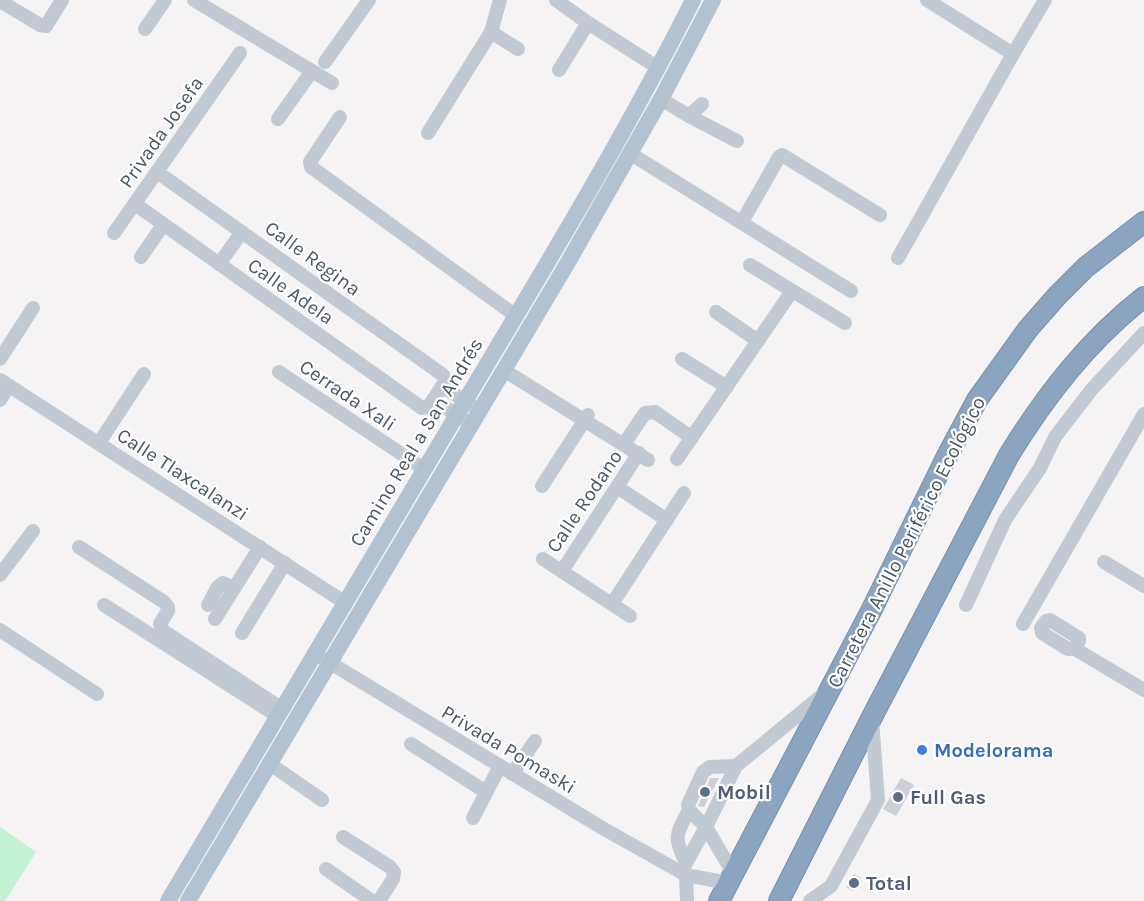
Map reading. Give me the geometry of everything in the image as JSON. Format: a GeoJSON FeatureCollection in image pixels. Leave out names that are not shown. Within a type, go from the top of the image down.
{"type":"FeatureCollection","features":[{"type":"Feature","properties":{"kind":"highway","name":"Carretera Anillo Periférico Ecológico"},"geometry":{"type":"LineString","coordinates":[[719,901],[872,609],[977,400],[1028,329],[1057,296],[1086,267],[1144,222]]}},
{"type":"Feature","properties":{"kind":"highway"},"geometry":{"type":"LineString","coordinates":[[779,901],[994,482],[1032,418],[1064,374],[1094,341],[1144,297]]}},
{"type":"Feature","properties":{"kind":"main road","name":"Camino Real a San Andrés"},"geometry":{"type":"LineString","coordinates":[[168,901],[278,712],[586,197],[693,0]]}},
{"type":"Feature","properties":{"kind":"main road","name":"Camino Real a San Andrés"},"geometry":{"type":"LineString","coordinates":[[188,901],[631,154],[714,0]]}},
{"type":"Feature","properties":{"kind":"main road"},"geometry":{"type":"LineString","coordinates":[[676,34],[692,42]]}},
{"type":"Feature","properties":{"kind":"main road"},"geometry":{"type":"LineString","coordinates":[[241,776],[257,785]]}},
{"type":"Feature","properties":{"kind":"street"},"geometry":{"type":"LineString","coordinates":[[0,2],[40,25],[46,26],[62,0]]}},
{"type":"Feature","properties":{"kind":"street"},"geometry":{"type":"LineString","coordinates":[[145,29],[165,0]]}},
{"type":"Feature","properties":{"kind":"street"},"geometry":{"type":"LineString","coordinates":[[194,0],[332,83]]}},
{"type":"Feature","properties":{"kind":"street"},"geometry":{"type":"LineString","coordinates":[[325,62],[369,0]]}},
{"type":"Feature","properties":{"kind":"street"},"geometry":{"type":"LineString","coordinates":[[428,134],[491,32],[500,0]]}},
{"type":"Feature","properties":{"kind":"street"},"geometry":{"type":"LineString","coordinates":[[555,0],[657,67]]}},
{"type":"Feature","properties":{"kind":"street"},"geometry":{"type":"LineString","coordinates":[[927,0],[1013,54]]}},
{"type":"Feature","properties":{"kind":"street"},"geometry":{"type":"LineString","coordinates":[[898,258],[1045,0]]}},
{"type":"Feature","properties":{"kind":"street"},"geometry":{"type":"LineString","coordinates":[[559,70],[588,23]]}},
{"type":"Feature","properties":{"kind":"street"},"geometry":{"type":"LineString","coordinates":[[491,32],[518,49]]}},
{"type":"Feature","properties":{"kind":"street","name":"Privada Josefa"},"geometry":{"type":"LineString","coordinates":[[114,233],[240,53]]}},
{"type":"Feature","properties":{"kind":"street"},"geometry":{"type":"LineString","coordinates":[[278,119],[312,71]]}},
{"type":"Feature","properties":{"kind":"street"},"geometry":{"type":"LineString","coordinates":[[661,99],[737,141]]}},
{"type":"Feature","properties":{"kind":"street"},"geometry":{"type":"LineString","coordinates":[[689,116],[702,105]]}},
{"type":"Feature","properties":{"kind":"street"},"geometry":{"type":"LineString","coordinates":[[340,117],[310,162],[310,167],[516,316]]}},
{"type":"Feature","properties":{"kind":"street"},"geometry":{"type":"LineString","coordinates":[[631,154],[851,291]]}},
{"type":"Feature","properties":{"kind":"street"},"geometry":{"type":"LineString","coordinates":[[742,222],[782,155],[880,215]]}},
{"type":"Feature","properties":{"kind":"street","name":"Calle Regina"},"geometry":{"type":"LineString","coordinates":[[157,172],[443,375],[443,382],[461,408]]}},
{"type":"Feature","properties":{"kind":"street","name":"Calle Adela"},"geometry":{"type":"LineString","coordinates":[[135,204],[219,264],[429,404],[461,408]]}},
{"type":"Feature","properties":{"kind":"street"},"geometry":{"type":"LineString","coordinates":[[141,257],[164,225]]}},
{"type":"Feature","properties":{"kind":"street"},"geometry":{"type":"LineString","coordinates":[[219,264],[242,232]]}},
{"type":"Feature","properties":{"kind":"street"},"geometry":{"type":"LineString","coordinates":[[750,265],[845,323]]}},
{"type":"Feature","properties":{"kind":"street"},"geometry":{"type":"LineString","coordinates":[[677,459],[792,291]]}},
{"type":"Feature","properties":{"kind":"street"},"geometry":{"type":"LineString","coordinates":[[0,359],[33,308]]}},
{"type":"Feature","properties":{"kind":"street"},"geometry":{"type":"LineString","coordinates":[[716,312],[758,341]]}},
{"type":"Feature","properties":{"kind":"street"},"geometry":{"type":"LineString","coordinates":[[966,605],[1005,520],[1040,468],[1055,437],[1092,389],[1144,333]]}},
{"type":"Feature","properties":{"kind":"street"},"geometry":{"type":"LineString","coordinates":[[682,359],[727,387]]}},
{"type":"Feature","properties":{"kind":"street"},"geometry":{"type":"LineString","coordinates":[[506,368],[586,418],[601,424],[607,432],[624,444],[645,413],[650,411],[655,412],[692,438]]}},
{"type":"Feature","properties":{"kind":"street","name":"Cerrada Xali"},"geometry":{"type":"LineString","coordinates":[[279,372],[424,469]]}},
{"type":"Feature","properties":{"kind":"street"},"geometry":{"type":"LineString","coordinates":[[99,443],[144,374]]}},
{"type":"Feature","properties":{"kind":"street"},"geometry":{"type":"LineString","coordinates":[[429,404],[443,382]]}},
{"type":"Feature","properties":{"kind":"street"},"geometry":{"type":"LineString","coordinates":[[0,400],[4,383]]}},
{"type":"Feature","properties":{"kind":"street","name":"Calle Tlaxcalanzi"},"geometry":{"type":"LineString","coordinates":[[4,383],[344,602]]}},
{"type":"Feature","properties":{"kind":"street"},"geometry":{"type":"LineString","coordinates":[[461,408],[476,418]]}},
{"type":"Feature","properties":{"kind":"street"},"geometry":{"type":"LineString","coordinates":[[1023,624],[1144,414]]}},
{"type":"Feature","properties":{"kind":"street"},"geometry":{"type":"LineString","coordinates":[[542,486],[586,418]]}},
{"type":"Feature","properties":{"kind":"street","name":"Calle Rodano"},"geometry":{"type":"LineString","coordinates":[[562,571],[617,487],[644,457],[624,444]]}},
{"type":"Feature","properties":{"kind":"street"},"geometry":{"type":"LineString","coordinates":[[617,487],[667,520]]}},
{"type":"Feature","properties":{"kind":"street"},"geometry":{"type":"LineString","coordinates":[[612,604],[684,493]]}},
{"type":"Feature","properties":{"kind":"street"},"geometry":{"type":"LineString","coordinates":[[0,575],[33,531]]}},
{"type":"Feature","properties":{"kind":"street"},"geometry":{"type":"LineString","coordinates":[[79,547],[165,602],[168,611],[160,624],[162,630],[278,712]]}},
{"type":"Feature","properties":{"kind":"street"},"geometry":{"type":"LineString","coordinates":[[215,619],[260,547]]}},
{"type":"Feature","properties":{"kind":"street"},"geometry":{"type":"LineString","coordinates":[[543,559],[630,616]]}},
{"type":"Feature","properties":{"kind":"street"},"geometry":{"type":"LineString","coordinates":[[1104,562],[1144,586]]}},
{"type":"Feature","properties":{"kind":"street"},"geometry":{"type":"LineString","coordinates":[[242,633],[285,564]]}},
{"type":"Feature","properties":{"kind":"street"},"geometry":{"type":"LineString","coordinates":[[208,605],[217,588],[222,584],[234,588]]}},
{"type":"Feature","properties":{"kind":"street"},"geometry":{"type":"LineString","coordinates":[[104,605],[278,712]]}},
{"type":"Feature","properties":{"kind":"street"},"geometry":{"type":"LineString","coordinates":[[0,630],[98,694]]}},
{"type":"Feature","properties":{"kind":"street"},"geometry":{"type":"LineString","coordinates":[[1144,681],[1077,645],[1144,690]]}},
{"type":"Feature","properties":{"kind":"street","name":"Privada Pomaski"},"geometry":{"type":"LineString","coordinates":[[314,653],[604,829],[684,870],[731,878]]}},
{"type":"Feature","properties":{"kind":"street"},"geometry":{"type":"LineString","coordinates":[[684,870],[736,766],[829,690]]}},
{"type":"Feature","properties":{"kind":"street"},"geometry":{"type":"LineString","coordinates":[[810,901],[831,886],[878,800],[872,717]]}},
{"type":"Feature","properties":{"kind":"street"},"geometry":{"type":"LineString","coordinates":[[472,818],[486,792],[535,741]]}},
{"type":"Feature","properties":{"kind":"street"},"geometry":{"type":"LineString","coordinates":[[411,744],[486,792]]}},
{"type":"Feature","properties":{"kind":"street"},"geometry":{"type":"LineString","coordinates":[[270,764],[322,800]]}},
{"type":"Feature","properties":{"kind":"street"},"geometry":{"type":"LineString","coordinates":[[687,901],[677,834],[703,772],[710,767],[736,766]]}},
{"type":"Feature","properties":{"kind":"street"},"geometry":{"type":"LineString","coordinates":[[689,810],[706,826],[731,878]]}},
{"type":"Feature","properties":{"kind":"street"},"geometry":{"type":"LineString","coordinates":[[343,837],[390,867],[394,872],[393,879],[379,901]]}},
{"type":"Feature","properties":{"kind":"street"},"geometry":{"type":"LineString","coordinates":[[326,869],[372,901]]}},
{"type":"Feature","properties":{"kind":"green space"},"geometry":{"type":"Polygon","coordinates":[[[0,827],[36,852],[5,901],[0,901],[0,827]]]}},
{"type":"Feature","properties":{"kind":"building"},"geometry":{"type":"Polygon","coordinates":[[[710,778],[719,778],[704,807],[698,806],[710,778]]]}},
{"type":"Feature","properties":{"kind":"building","name":"Full Gas"},"geometry":{"type":"Polygon","coordinates":[[[901,778],[914,785],[896,816],[883,809],[901,778]]]}},
{"type":"Feature","properties":{"kind":"building","name":"Total"},"geometry":{"type":"Polygon","coordinates":[[[854,874],[861,878],[853,891],[846,887],[854,874]]]}},
{"type":"Feature","properties":{"kind":"place","name":"Modelorama"},"geometry":{"type":"Point","coordinates":[922,750]}},
{"type":"Feature","properties":{"kind":"place","name":"Mobil"},"geometry":{"type":"Point","coordinates":[705,792]}},
{"type":"Feature","properties":{"kind":"place","name":"Full Gas"},"geometry":{"type":"Point","coordinates":[898,797]}},
{"type":"Feature","properties":{"kind":"place","name":"Total"},"geometry":{"type":"Point","coordinates":[854,883]}}]}
